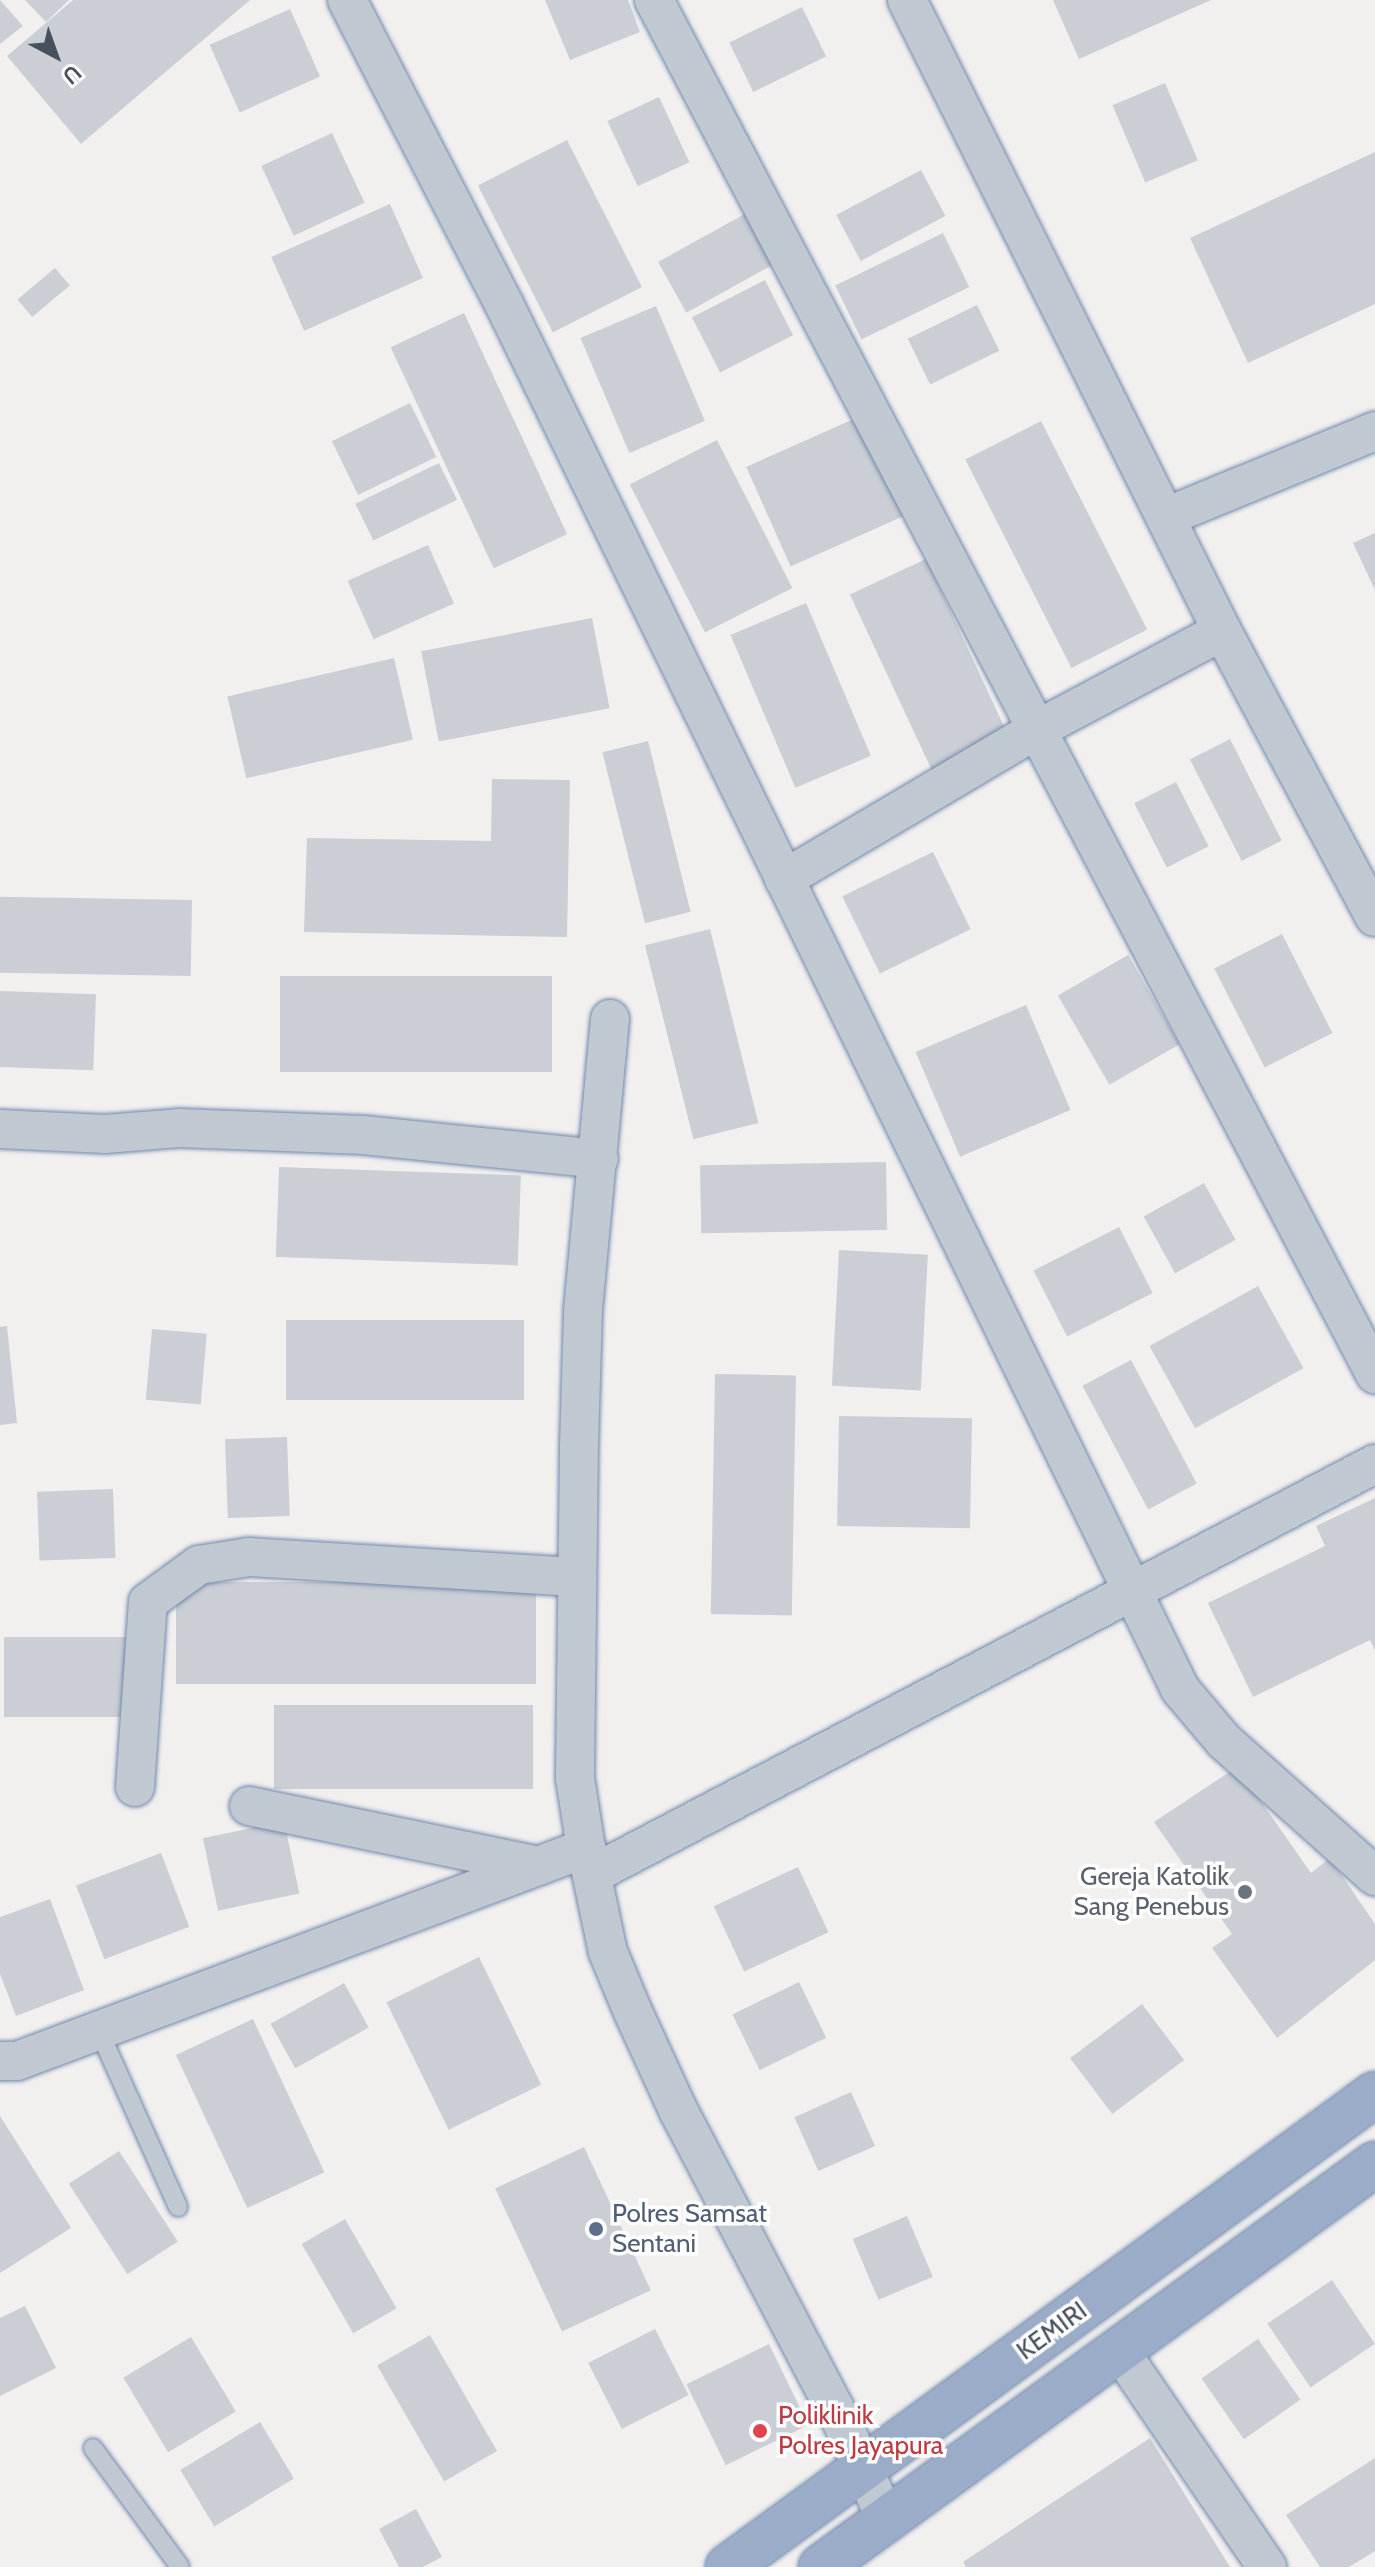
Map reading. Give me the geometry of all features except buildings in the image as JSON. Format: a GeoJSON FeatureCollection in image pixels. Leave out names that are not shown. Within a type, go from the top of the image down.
{"type":"FeatureCollection","features":[{"type":"Feature","properties":{"kind":"highway","name":"KEMIRI"},"geometry":{"type":"LineString","coordinates":[[728,2567],[1372,2104]]}},
{"type":"Feature","properties":{"kind":"highway"},"geometry":{"type":"LineString","coordinates":[[821,2567],[1375,2164]]}},
{"type":"Feature","properties":{"kind":"street"},"geometry":{"type":"LineString","coordinates":[[347,0],[504,304],[1180,1689],[1207,1724],[1375,1876]]}},
{"type":"Feature","properties":{"kind":"street"},"geometry":{"type":"LineString","coordinates":[[654,0],[1375,1374]]}},
{"type":"Feature","properties":{"kind":"street"},"geometry":{"type":"LineString","coordinates":[[907,0],[1168,516],[1222,631],[1375,917]]}},
{"type":"Feature","properties":{"kind":"street"},"geometry":{"type":"LineString","coordinates":[[1168,516],[1375,431]]}},
{"type":"Feature","properties":{"kind":"street"},"geometry":{"type":"LineString","coordinates":[[784,879],[1038,729],[1222,631]]}},
{"type":"Feature","properties":{"kind":"street"},"geometry":{"type":"LineString","coordinates":[[610,1019],[583,1311],[576,1577],[575,1778],[589,1861],[608,1952],[633,2012],[678,2110],[863,2468],[886,2519]]}},
{"type":"Feature","properties":{"kind":"street"},"geometry":{"type":"LineString","coordinates":[[0,1129],[105,1134],[179,1128],[363,1135],[599,1159]]}},
{"type":"Feature","properties":{"kind":"street"},"geometry":{"type":"LineString","coordinates":[[0,2061],[17,2061],[538,1866],[589,1861],[1134,1595],[1375,1464]]}},
{"type":"Feature","properties":{"kind":"street"},"geometry":{"type":"LineString","coordinates":[[135,1787],[148,1602],[199,1565],[249,1557],[576,1577]]}},
{"type":"Feature","properties":{"kind":"street"},"geometry":{"type":"LineString","coordinates":[[249,1806],[538,1866]]}},
{"type":"Feature","properties":{"kind":"street"},"geometry":{"type":"LineString","coordinates":[[1119,2350],[1267,2567]]}},
{"type":"Feature","properties":{"kind":"lane"},"geometry":{"type":"LineString","coordinates":[[99,2031],[178,2207]]}},
{"type":"Feature","properties":{"kind":"lane"},"geometry":{"type":"LineString","coordinates":[[93,2448],[180,2567]]}},
{"type":"Feature","properties":{"kind":"place","name":"Gereja Katolik Sang Penebus"},"geometry":{"type":"Point","coordinates":[1245,1892]}},
{"type":"Feature","properties":{"kind":"place","name":"Polres Samsat Sentani"},"geometry":{"type":"Point","coordinates":[596,2229]}},
{"type":"Feature","properties":{"kind":"place","name":"Poliklinik Polres Jayapura"},"geometry":{"type":"Point","coordinates":[760,2431]}}]}
